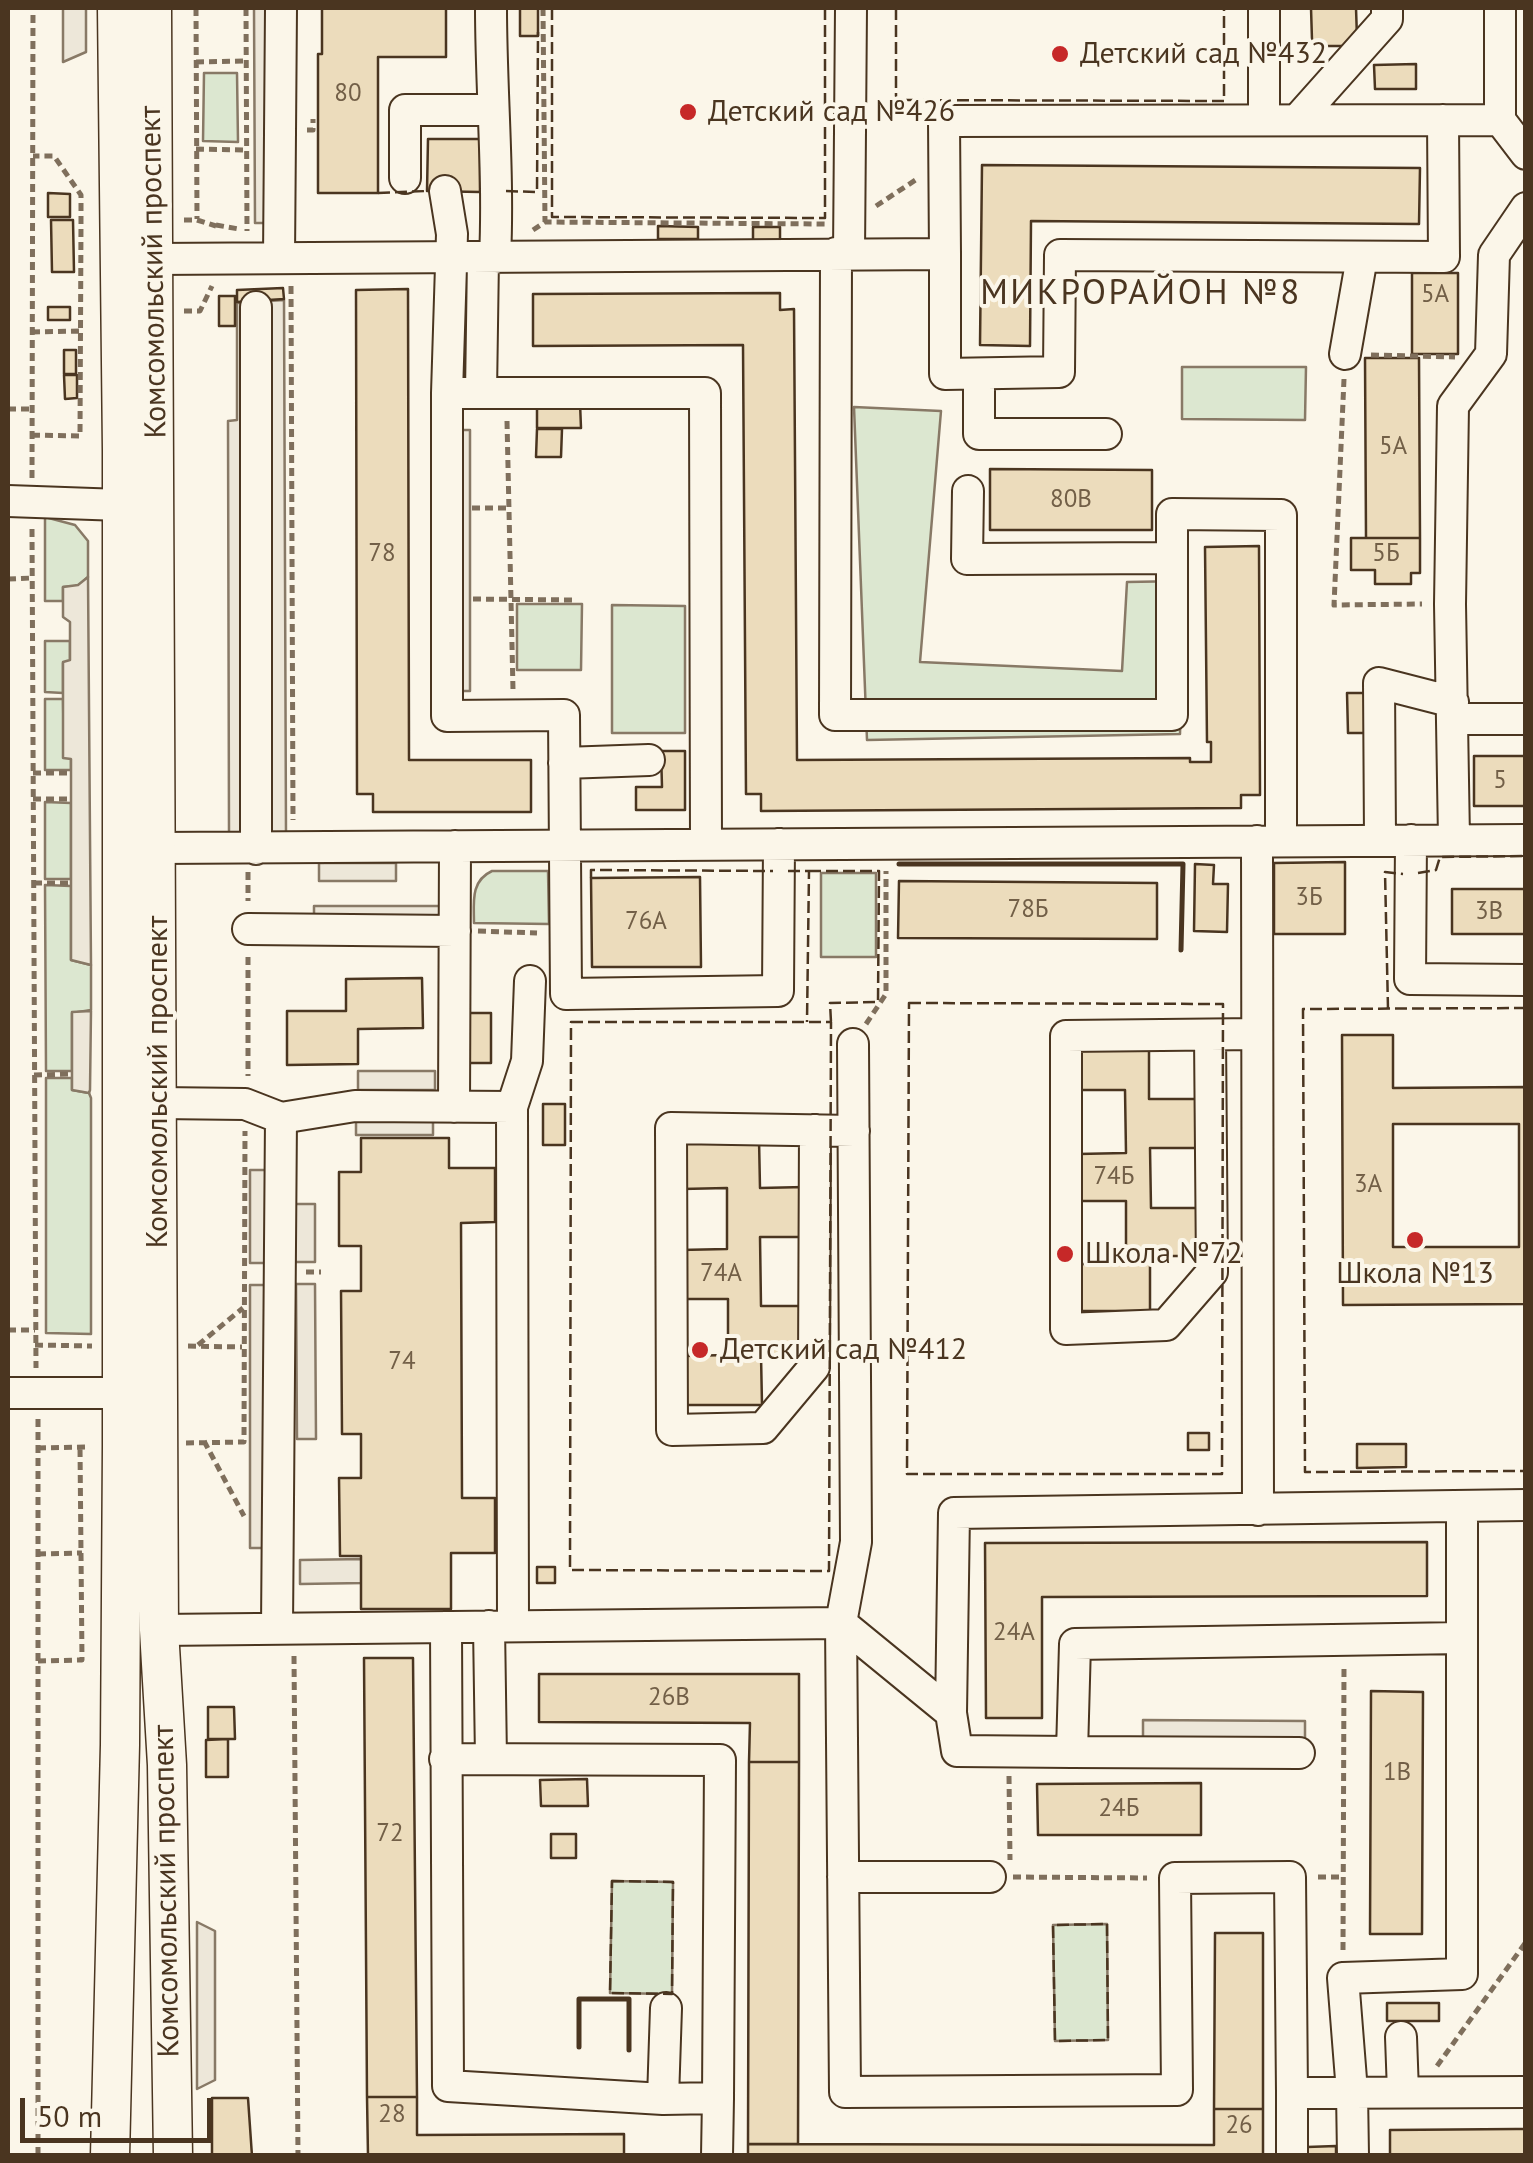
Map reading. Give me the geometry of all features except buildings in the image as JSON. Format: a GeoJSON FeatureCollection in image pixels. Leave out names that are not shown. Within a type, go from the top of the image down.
{"type":"FeatureCollection","features":[{"type":"Feature","properties":{"kind":"main road","name":"Комсомольский проспект"},"geometry":{"type":"LineString","coordinates":[[110,2156],[120,1745],[140,1393],[158,1294],[159,1103],[156,693],[137,259],[117,8]]}},
{"type":"Feature","properties":{"kind":"main road"},"geometry":{"type":"LineString","coordinates":[[140,8],[140,24],[152,60]]}},
{"type":"Feature","properties":{"kind":"main road","name":"Комсомольский проспект"},"geometry":{"type":"LineString","coordinates":[[152,8],[152,60],[122,450],[121,1234],[140,1393],[159,1630],[173,2156]]}},
{"type":"Feature","properties":{"kind":"main road"},"geometry":{"type":"LineString","coordinates":[[122,450],[134,504],[136,699],[140,706],[147,707],[156,693]]}},
{"type":"Feature","properties":{"kind":"main road"},"geometry":{"type":"LineString","coordinates":[[121,1234],[132,1266],[134,1308],[150,1313],[158,1294]]}},
{"type":"Feature","properties":{"kind":"main road"},"geometry":{"type":"LineString","coordinates":[[120,1745],[135,1733],[146,1739],[149,1789],[167,1826]]}},
{"type":"Feature","properties":{"kind":"lane"},"geometry":{"type":"LineString","coordinates":[[280,8],[283,250]]}},
{"type":"Feature","properties":{"kind":"lane"},"geometry":{"type":"LineString","coordinates":[[491,8],[491,110],[498,191],[478,253],[447,393],[447,716],[564,715],[566,994],[778,991],[779,844]]}},
{"type":"Feature","properties":{"kind":"lane"},"geometry":{"type":"LineString","coordinates":[[851,8],[835,715],[1172,715],[1172,514],[1281,514],[1269,840],[1257,1034],[1258,1510]]}},
{"type":"Feature","properties":{"kind":"lane"},"geometry":{"type":"LineString","coordinates":[[1264,8],[1264,120]]}},
{"type":"Feature","properties":{"kind":"lane"},"geometry":{"type":"LineString","coordinates":[[1297,120],[1388,19],[1387,8]]}},
{"type":"Feature","properties":{"kind":"lane"},"geometry":{"type":"LineString","coordinates":[[1500,8],[1509,104],[1526,154]]}},
{"type":"Feature","properties":{"kind":"lane"},"geometry":{"type":"LineString","coordinates":[[1444,120],[1444,257],[1060,256],[1059,372],[945,374],[944,121],[1444,120],[1509,104]]}},
{"type":"Feature","properties":{"kind":"lane"},"geometry":{"type":"LineString","coordinates":[[404,178],[404,110],[491,110]]}},
{"type":"Feature","properties":{"kind":"lane"},"geometry":{"type":"LineString","coordinates":[[456,191],[452,234],[478,253],[494,393]]}},
{"type":"Feature","properties":{"kind":"lane"},"geometry":{"type":"LineString","coordinates":[[1454,839],[1450,604],[1453,406],[1491,354],[1494,255],[1526,208]]}},
{"type":"Feature","properties":{"kind":"lane"},"geometry":{"type":"LineString","coordinates":[[137,259],[283,250],[478,253],[844,243],[945,254]]}},
{"type":"Feature","properties":{"kind":"lane"},"geometry":{"type":"LineString","coordinates":[[1345,354],[1362,257]]}},
{"type":"Feature","properties":{"kind":"lane"},"geometry":{"type":"LineString","coordinates":[[252,849],[256,308]]}},
{"type":"Feature","properties":{"kind":"lane"},"geometry":{"type":"LineString","coordinates":[[979,374],[979,434],[1106,434]]}},
{"type":"Feature","properties":{"kind":"lane"},"geometry":{"type":"LineString","coordinates":[[447,393],[705,392],[706,845]]}},
{"type":"Feature","properties":{"kind":"lane"},"geometry":{"type":"LineString","coordinates":[[968,491],[967,560],[1172,558]]}},
{"type":"Feature","properties":{"kind":"lane"},"geometry":{"type":"LineString","coordinates":[[20,502],[121,505]]}},
{"type":"Feature","properties":{"kind":"lane"},"geometry":{"type":"LineString","coordinates":[[1380,839],[1379,682],[1453,711],[1526,719]]}},
{"type":"Feature","properties":{"kind":"lane"},"geometry":{"type":"LineString","coordinates":[[564,764],[649,760]]}},
{"type":"Feature","properties":{"kind":"lane"},"geometry":{"type":"LineString","coordinates":[[1411,840],[1410,979],[1526,980]]}},
{"type":"Feature","properties":{"kind":"lane"},"geometry":{"type":"LineString","coordinates":[[158,848],[1526,840]]}},
{"type":"Feature","properties":{"kind":"lane"},"geometry":{"type":"LineString","coordinates":[[454,1107],[455,846]]}},
{"type":"Feature","properties":{"kind":"lane"},"geometry":{"type":"LineString","coordinates":[[248,929],[454,931]]}},
{"type":"Feature","properties":{"kind":"lane"},"geometry":{"type":"LineString","coordinates":[[491,1760],[501,1626],[512,1107],[527,1062],[530,982]]}},
{"type":"Feature","properties":{"kind":"lane"},"geometry":{"type":"LineString","coordinates":[[1210,1035],[1212,1272],[1166,1325],[1066,1329],[1066,1036],[1257,1034]]}},
{"type":"Feature","properties":{"kind":"lane"},"geometry":{"type":"LineString","coordinates":[[854,1044],[856,1542],[841,1624],[845,2092],[1177,2090],[1175,1878],[1290,1877],[1292,2156]]}},
{"type":"Feature","properties":{"kind":"lane"},"geometry":{"type":"LineString","coordinates":[[159,1103],[245,1104],[280,1118],[355,1106],[512,1107]]}},
{"type":"Feature","properties":{"kind":"lane"},"geometry":{"type":"LineString","coordinates":[[280,1118],[285,1628]]}},
{"type":"Feature","properties":{"kind":"lane"},"geometry":{"type":"LineString","coordinates":[[816,1130],[814,1367],[763,1428],[672,1430],[671,1128],[816,1130],[854,1131]]}},
{"type":"Feature","properties":{"kind":"lane"},"geometry":{"type":"LineString","coordinates":[[23,1393],[140,1393]]}},
{"type":"Feature","properties":{"kind":"lane"},"geometry":{"type":"LineString","coordinates":[[1299,1753],[957,1751],[951,1713],[954,1513],[1526,1506]]}},
{"type":"Feature","properties":{"kind":"lane"},"geometry":{"type":"LineString","coordinates":[[1352,2156],[1344,1978],[1462,1974],[1462,1508]]}},
{"type":"Feature","properties":{"kind":"lane"},"geometry":{"type":"LineString","coordinates":[[159,1630],[841,1624],[951,1713]]}},
{"type":"Feature","properties":{"kind":"lane"},"geometry":{"type":"LineString","coordinates":[[446,1627],[448,2086],[664,2099],[718,2098]]}},
{"type":"Feature","properties":{"kind":"lane"},"geometry":{"type":"LineString","coordinates":[[1072,1752],[1075,1644],[1462,1638]]}},
{"type":"Feature","properties":{"kind":"lane"},"geometry":{"type":"LineString","coordinates":[[445,1760],[720,1760],[717,2156]]}},
{"type":"Feature","properties":{"kind":"lane"},"geometry":{"type":"LineString","coordinates":[[844,1877],[990,1877]]}},
{"type":"Feature","properties":{"kind":"lane"},"geometry":{"type":"LineString","coordinates":[[664,2099],[666,2008]]}},
{"type":"Feature","properties":{"kind":"lane"},"geometry":{"type":"LineString","coordinates":[[1401,2037],[1411,2092]]}},
{"type":"Feature","properties":{"kind":"lane"},"geometry":{"type":"LineString","coordinates":[[1292,2093],[1526,2092]]}},
{"type":"Feature","properties":{"kind":"path"},"geometry":{"type":"LineString","coordinates":[[33,8],[32,435],[20,502],[32,578],[35,1330],[23,1393],[38,1554],[38,2156]]}},
{"type":"Feature","properties":{"kind":"path"},"geometry":{"type":"LineString","coordinates":[[196,8],[198,220]]}},
{"type":"Feature","properties":{"kind":"path"},"geometry":{"type":"LineString","coordinates":[[246,8],[247,231]]}},
{"type":"Feature","properties":{"kind":"path"},"geometry":{"type":"LineString","coordinates":[[544,8],[544,222]]}},
{"type":"Feature","properties":{"kind":"path"},"geometry":{"type":"LineString","coordinates":[[196,62],[246,61]]}},
{"type":"Feature","properties":{"kind":"path"},"geometry":{"type":"LineString","coordinates":[[196,150],[248,150]]}},
{"type":"Feature","properties":{"kind":"path"},"geometry":{"type":"LineString","coordinates":[[32,435],[80,436],[81,195],[54,156],[33,156]]}},
{"type":"Feature","properties":{"kind":"path"},"geometry":{"type":"LineString","coordinates":[[478,253],[528,234],[544,222],[844,243],[944,161]]}},
{"type":"Feature","properties":{"kind":"path"},"geometry":{"type":"LineString","coordinates":[[216,225],[247,231],[283,250],[294,848]]}},
{"type":"Feature","properties":{"kind":"path"},"geometry":{"type":"LineString","coordinates":[[32,332],[79,331]]}},
{"type":"Feature","properties":{"kind":"path"},"geometry":{"type":"LineString","coordinates":[[1450,604],[1334,605],[1345,354],[1487,358]]}},
{"type":"Feature","properties":{"kind":"path"},"geometry":{"type":"LineString","coordinates":[[494,393],[509,508],[514,715]]}},
{"type":"Feature","properties":{"kind":"path"},"geometry":{"type":"LineString","coordinates":[[8,409],[32,409]]}},
{"type":"Feature","properties":{"kind":"path"},"geometry":{"type":"LineString","coordinates":[[447,508],[509,508]]}},
{"type":"Feature","properties":{"kind":"path"},"geometry":{"type":"LineString","coordinates":[[8,570],[17,579]]}},
{"type":"Feature","properties":{"kind":"path"},"geometry":{"type":"LineString","coordinates":[[8,579],[32,578]]}},
{"type":"Feature","properties":{"kind":"path"},"geometry":{"type":"LineString","coordinates":[[447,598],[575,600]]}},
{"type":"Feature","properties":{"kind":"path"},"geometry":{"type":"LineString","coordinates":[[33,773],[68,773]]}},
{"type":"Feature","properties":{"kind":"path"},"geometry":{"type":"LineString","coordinates":[[33,799],[68,799]]}},
{"type":"Feature","properties":{"kind":"path"},"geometry":{"type":"LineString","coordinates":[[854,1044],[886,994],[886,843]]}},
{"type":"Feature","properties":{"kind":"path"},"geometry":{"type":"LineString","coordinates":[[244,1442],[245,1104],[252,849]]}},
{"type":"Feature","properties":{"kind":"path"},"geometry":{"type":"LineString","coordinates":[[34,884],[68,884]]}},
{"type":"Feature","properties":{"kind":"path"},"geometry":{"type":"LineString","coordinates":[[454,931],[565,933]]}},
{"type":"Feature","properties":{"kind":"path"},"geometry":{"type":"LineString","coordinates":[[34,1074],[70,1074]]}},
{"type":"Feature","properties":{"kind":"path"},"geometry":{"type":"LineString","coordinates":[[195,1346],[243,1308]]}},
{"type":"Feature","properties":{"kind":"path"},"geometry":{"type":"LineString","coordinates":[[8,1330],[35,1330]]}},
{"type":"Feature","properties":{"kind":"path"},"geometry":{"type":"LineString","coordinates":[[204,1442],[244,1516]]}},
{"type":"Feature","properties":{"kind":"path"},"geometry":{"type":"LineString","coordinates":[[38,1661],[82,1660],[80,1447]]}},
{"type":"Feature","properties":{"kind":"path"},"geometry":{"type":"LineString","coordinates":[[38,1554],[82,1554]]}},
{"type":"Feature","properties":{"kind":"path"},"geometry":{"type":"LineString","coordinates":[[285,1628],[298,2156]]}},
{"type":"Feature","properties":{"kind":"path"},"geometry":{"type":"LineString","coordinates":[[1344,1642],[1344,1978]]}},
{"type":"Feature","properties":{"kind":"path"},"geometry":{"type":"LineString","coordinates":[[1009,1753],[1010,1878],[1175,1878]]}},
{"type":"Feature","properties":{"kind":"path"},"geometry":{"type":"LineString","coordinates":[[1411,2092],[1526,1942]]}},
{"type":"Feature","properties":{"kind":"green space"},"geometry":{"type":"Polygon","coordinates":[[[204,73],[237,73],[238,142],[203,141],[204,73]]]}},
{"type":"Feature","properties":{"kind":"green space"},"geometry":{"type":"Polygon","coordinates":[[[1182,367],[1306,367],[1305,420],[1182,419],[1182,367]]]}},
{"type":"Feature","properties":{"kind":"green space"},"geometry":{"type":"Polygon","coordinates":[[[854,407],[941,411],[920,662],[1122,671],[1127,582],[1184,581],[1180,734],[867,740],[854,407]]]}},
{"type":"Feature","properties":{"kind":"green space"},"geometry":{"type":"Polygon","coordinates":[[[45,517],[75,525],[88,541],[88,577],[78,586],[63,587],[63,601],[45,601],[45,517]]]}},
{"type":"Feature","properties":{"kind":"green space"},"geometry":{"type":"Polygon","coordinates":[[[517,604],[582,604],[581,670],[517,670],[517,604]]]}},
{"type":"Feature","properties":{"kind":"green space"},"geometry":{"type":"Polygon","coordinates":[[[612,605],[685,606],[685,733],[612,733],[612,605]]]}},
{"type":"Feature","properties":{"kind":"green space"},"geometry":{"type":"Polygon","coordinates":[[[45,641],[70,641],[70,661],[63,663],[63,693],[45,692],[45,641]]]}},
{"type":"Feature","properties":{"kind":"green space"},"geometry":{"type":"Polygon","coordinates":[[[45,699],[63,699],[64,757],[71,758],[71,770],[45,770],[45,699]]]}},
{"type":"Feature","properties":{"kind":"green space"},"geometry":{"type":"Polygon","coordinates":[[[45,802],[71,803],[71,879],[45,879],[45,802]]]}},
{"type":"Feature","properties":{"kind":"green space"},"geometry":{"type":"Polygon","coordinates":[[[492,871],[548,871],[549,924],[474,923],[477,887],[492,871]]]}},
{"type":"Feature","properties":{"kind":"green space"},"geometry":{"type":"Polygon","coordinates":[[[821,873],[876,873],[876,957],[821,957],[821,873]]]}},
{"type":"Feature","properties":{"kind":"green space"},"geometry":{"type":"Polygon","coordinates":[[[45,885],[71,886],[71,960],[91,965],[91,1010],[72,1013],[72,1071],[46,1071],[45,885]]]}},
{"type":"Feature","properties":{"kind":"green space"},"geometry":{"type":"Polygon","coordinates":[[[46,1078],[72,1078],[72,1090],[89,1093],[91,1098],[91,1334],[46,1333],[46,1078]]]}},
{"type":"Feature","properties":{"kind":"green space"},"geometry":{"type":"Polygon","coordinates":[[[612,1881],[673,1882],[672,1994],[610,1993],[612,1881]]]}},
{"type":"Feature","properties":{"kind":"green space"},"geometry":{"type":"Polygon","coordinates":[[[1107,1924],[1108,2040],[1055,2041],[1053,1925],[1107,1924]]]}},
{"type":"Feature","properties":{"kind":"shaded area"},"geometry":{"type":"Polygon","coordinates":[[[63,8],[86,8],[86,52],[63,62],[63,8]]]}},
{"type":"Feature","properties":{"kind":"shaded area"},"geometry":{"type":"Polygon","coordinates":[[[254,8],[273,8],[274,223],[255,223],[254,8]]]}},
{"type":"Feature","properties":{"kind":"shaded area"},"geometry":{"type":"Polygon","coordinates":[[[284,300],[286,835],[229,835],[228,421],[237,420],[237,303],[284,300]]]}},
{"type":"Feature","properties":{"kind":"shaded area"},"geometry":{"type":"Polygon","coordinates":[[[454,430],[470,430],[470,691],[455,691],[454,430]]]}},
{"type":"Feature","properties":{"kind":"shaded area"},"geometry":{"type":"Polygon","coordinates":[[[88,577],[91,965],[71,960],[71,759],[63,758],[63,662],[70,660],[70,622],[63,617],[63,587],[78,585],[88,577]]]}},
{"type":"Feature","properties":{"kind":"shaded area"},"geometry":{"type":"Polygon","coordinates":[[[319,863],[396,863],[396,881],[319,881],[319,863]]]}},
{"type":"Feature","properties":{"kind":"shaded area"},"geometry":{"type":"Polygon","coordinates":[[[314,906],[446,906],[446,921],[314,921],[314,906]]]}},
{"type":"Feature","properties":{"kind":"shaded area"},"geometry":{"type":"Polygon","coordinates":[[[91,1011],[89,1093],[72,1090],[72,1012],[91,1011]]]}},
{"type":"Feature","properties":{"kind":"shaded area"},"geometry":{"type":"Polygon","coordinates":[[[358,1071],[435,1071],[435,1090],[358,1090],[358,1071]]]}},
{"type":"Feature","properties":{"kind":"shaded area"},"geometry":{"type":"Polygon","coordinates":[[[356,1116],[433,1116],[433,1135],[356,1135],[356,1116]]]}},
{"type":"Feature","properties":{"kind":"shaded area"},"geometry":{"type":"Polygon","coordinates":[[[250,1170],[270,1170],[269,1263],[250,1263],[250,1170]]]}},
{"type":"Feature","properties":{"kind":"shaded area"},"geometry":{"type":"Polygon","coordinates":[[[295,1204],[315,1204],[315,1262],[295,1262],[295,1204]]]}},
{"type":"Feature","properties":{"kind":"shaded area"},"geometry":{"type":"Polygon","coordinates":[[[296,1284],[315,1284],[316,1439],[297,1439],[296,1284]]]}},
{"type":"Feature","properties":{"kind":"shaded area"},"geometry":{"type":"Polygon","coordinates":[[[250,1285],[269,1285],[269,1548],[250,1548],[250,1285]]]}},
{"type":"Feature","properties":{"kind":"shaded area"},"geometry":{"type":"Polygon","coordinates":[[[363,1559],[364,1583],[300,1584],[300,1560],[363,1559]]]}},
{"type":"Feature","properties":{"kind":"shaded area"},"geometry":{"type":"Polygon","coordinates":[[[1143,1720],[1305,1721],[1305,1742],[1143,1742],[1143,1720]]]}},
{"type":"Feature","properties":{"kind":"shaded area"},"geometry":{"type":"Polygon","coordinates":[[[197,1922],[215,1931],[215,2080],[197,2089],[197,1922]]]}},
{"type":"Feature","properties":{"kind":"fence"},"geometry":{"type":"LineString","coordinates":[[552,8],[552,217],[825,218],[825,8]]}},
{"type":"Feature","properties":{"kind":"fence"},"geometry":{"type":"LineString","coordinates":[[896,8],[896,100],[1224,101],[1224,8]]}},
{"type":"Feature","properties":{"kind":"fence"},"geometry":{"type":"LineString","coordinates":[[506,191],[537,192],[538,32]]}},
{"type":"Feature","properties":{"kind":"fence"},"geometry":{"type":"LineString","coordinates":[[378,193],[427,191]]}},
{"type":"Feature","properties":{"kind":"fence"},"geometry":{"type":"LineString","coordinates":[[1418,873],[1436,870],[1440,857],[1526,856]]}},
{"type":"Feature","properties":{"kind":"fence"},"geometry":{"type":"LineString","coordinates":[[591,878],[591,870],[773,871]]}},
{"type":"Feature","properties":{"kind":"fence"},"geometry":{"type":"LineString","coordinates":[[788,871],[809,871],[807,1022]]}},
{"type":"Feature","properties":{"kind":"fence"},"geometry":{"type":"LineString","coordinates":[[809,871],[879,871],[878,1002],[830,1003],[831,1022]]}},
{"type":"Feature","properties":{"kind":"fence"},"geometry":{"type":"LineString","coordinates":[[1388,1009],[1385,872],[1403,874]]}},
{"type":"Feature","properties":{"kind":"fence"},"geometry":{"type":"LineString","coordinates":[[909,1003],[1223,1004],[1222,1474],[907,1474],[909,1003]]}},
{"type":"Feature","properties":{"kind":"fence"},"geometry":{"type":"LineString","coordinates":[[1526,1008],[1303,1009],[1305,1472],[1526,1471]]}},
{"type":"Feature","properties":{"kind":"fence"},"geometry":{"type":"LineString","coordinates":[[571,1022],[831,1022],[829,1571],[570,1570],[571,1022]]}},
{"type":"Feature","properties":{"kind":"fence"},"geometry":{"type":"LineString","coordinates":[[612,1881],[673,1882],[672,1994],[610,1993],[612,1881]]}},
{"type":"Feature","properties":{"kind":"fence"},"geometry":{"type":"LineString","coordinates":[[1107,1924],[1108,2040],[1055,2041],[1053,1925],[1107,1924]]}},
{"type":"Feature","properties":{"kind":"wall"},"geometry":{"type":"LineString","coordinates":[[899,864],[1183,864],[1181,950]]}},
{"type":"Feature","properties":{"kind":"wall"},"geometry":{"type":"LineString","coordinates":[[579,2047],[579,1999],[629,1999],[629,2050]]}},
{"type":"Feature","properties":{"kind":"place","name":"Детский сад №432"},"geometry":{"type":"Point","coordinates":[1060,54]}},
{"type":"Feature","properties":{"kind":"place","name":"Детский сад №426"},"geometry":{"type":"Point","coordinates":[688,112]}},
{"type":"Feature","properties":{"kind":"place","name":"Школа №13"},"geometry":{"type":"Point","coordinates":[1415,1240]}},
{"type":"Feature","properties":{"kind":"place","name":"Школа №72"},"geometry":{"type":"Point","coordinates":[1065,1254]}},
{"type":"Feature","properties":{"kind":"place","name":"Детский сад №412"},"geometry":{"type":"Point","coordinates":[700,1350]}},
{"type":"Feature","properties":{"kind":"district","name":"МИКРОРАЙОН №8"},"geometry":{"type":"Point","coordinates":[1141,294]}}]}
